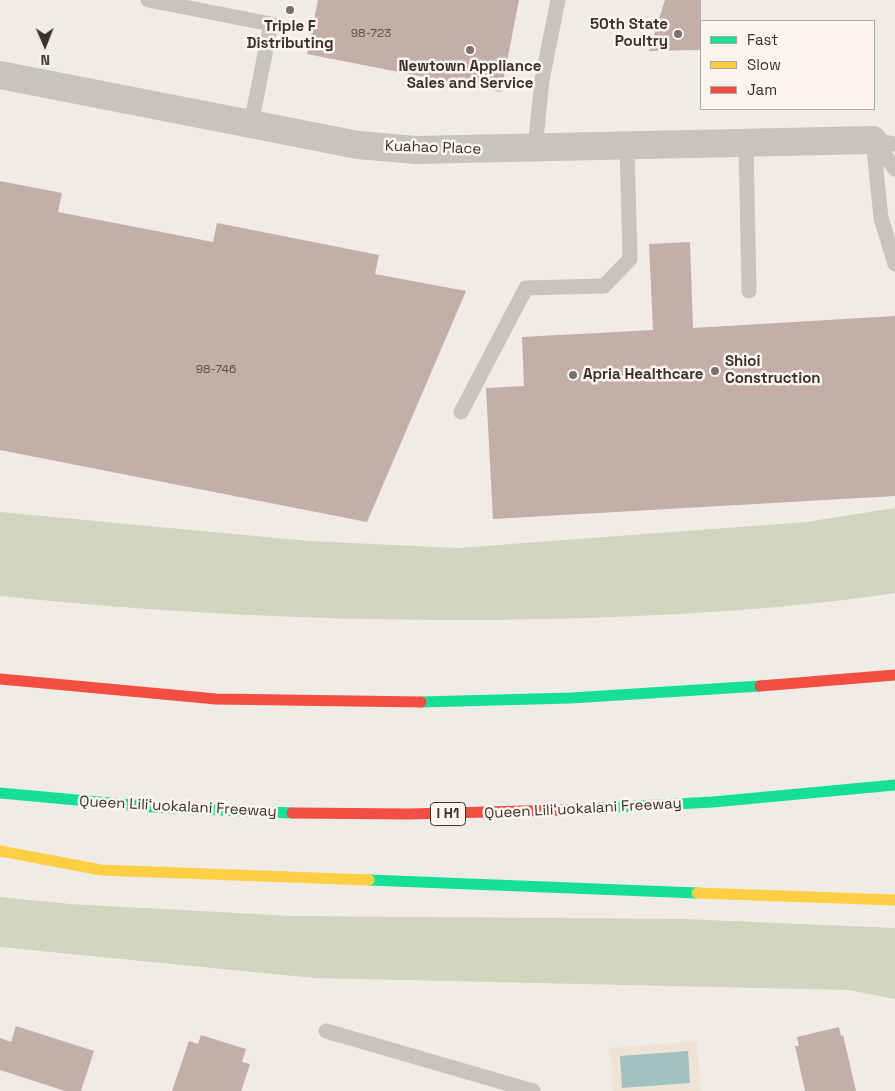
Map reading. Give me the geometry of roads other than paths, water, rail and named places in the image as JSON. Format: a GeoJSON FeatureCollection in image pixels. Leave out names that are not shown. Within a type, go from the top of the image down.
{"type":"FeatureCollection","features":[{"type":"Feature","properties":{"kind":"highway"},"geometry":{"type":"LineString","coordinates":[[0,679],[96,690],[247,700],[395,702],[616,695],[760,687],[895,675]]}},
{"type":"Feature","properties":{"kind":"highway","name":"Queen Liliʻuokalani Freeway"},"geometry":{"type":"LineString","coordinates":[[0,793],[159,808],[328,814],[494,814],[692,804],[895,785]]}},
{"type":"Feature","properties":{"kind":"highway"},"geometry":{"type":"LineString","coordinates":[[0,851],[101,870],[895,900]]}},
{"type":"Feature","properties":{"kind":"street","name":"Kuahao Place"},"geometry":{"type":"LineString","coordinates":[[0,75],[368,146],[416,150],[884,142]]}},
{"type":"Feature","properties":{"kind":"lane"},"geometry":{"type":"LineString","coordinates":[[148,0],[271,24],[251,124]]}},
{"type":"Feature","properties":{"kind":"lane"},"geometry":{"type":"LineString","coordinates":[[535,149],[542,80],[558,0]]}},
{"type":"Feature","properties":{"kind":"lane"},"geometry":{"type":"LineString","coordinates":[[884,142],[895,169]]}},
{"type":"Feature","properties":{"kind":"lane"},"geometry":{"type":"LineString","coordinates":[[884,142],[881,218],[895,264]]}},
{"type":"Feature","properties":{"kind":"lane"},"geometry":{"type":"LineString","coordinates":[[746,143],[749,291]]}},
{"type":"Feature","properties":{"kind":"lane"},"geometry":{"type":"LineString","coordinates":[[461,412],[526,288],[604,286],[630,259],[627,146]]}},
{"type":"Feature","properties":{"kind":"lane"},"geometry":{"type":"LineString","coordinates":[[326,1031],[533,1091]]}},
{"type":"Feature","properties":{"kind":"water"},"geometry":{"type":"Polygon","coordinates":[[[688,1051],[690,1083],[622,1088],[620,1056],[688,1051]]]}},
{"type":"Feature","properties":{"kind":"place","name":"Triple F Distributing"},"geometry":{"type":"Point","coordinates":[290,10]}},
{"type":"Feature","properties":{"kind":"place","name":"50th State Poultry"},"geometry":{"type":"Point","coordinates":[678,34]}},
{"type":"Feature","properties":{"kind":"place","name":"Newtown Appliance Sales and Service"},"geometry":{"type":"Point","coordinates":[470,50]}},
{"type":"Feature","properties":{"kind":"place","name":"Shioi Construction"},"geometry":{"type":"Point","coordinates":[715,371]}},
{"type":"Feature","properties":{"kind":"place","name":"Apria Healthcare"},"geometry":{"type":"Point","coordinates":[573,375]}}]}
